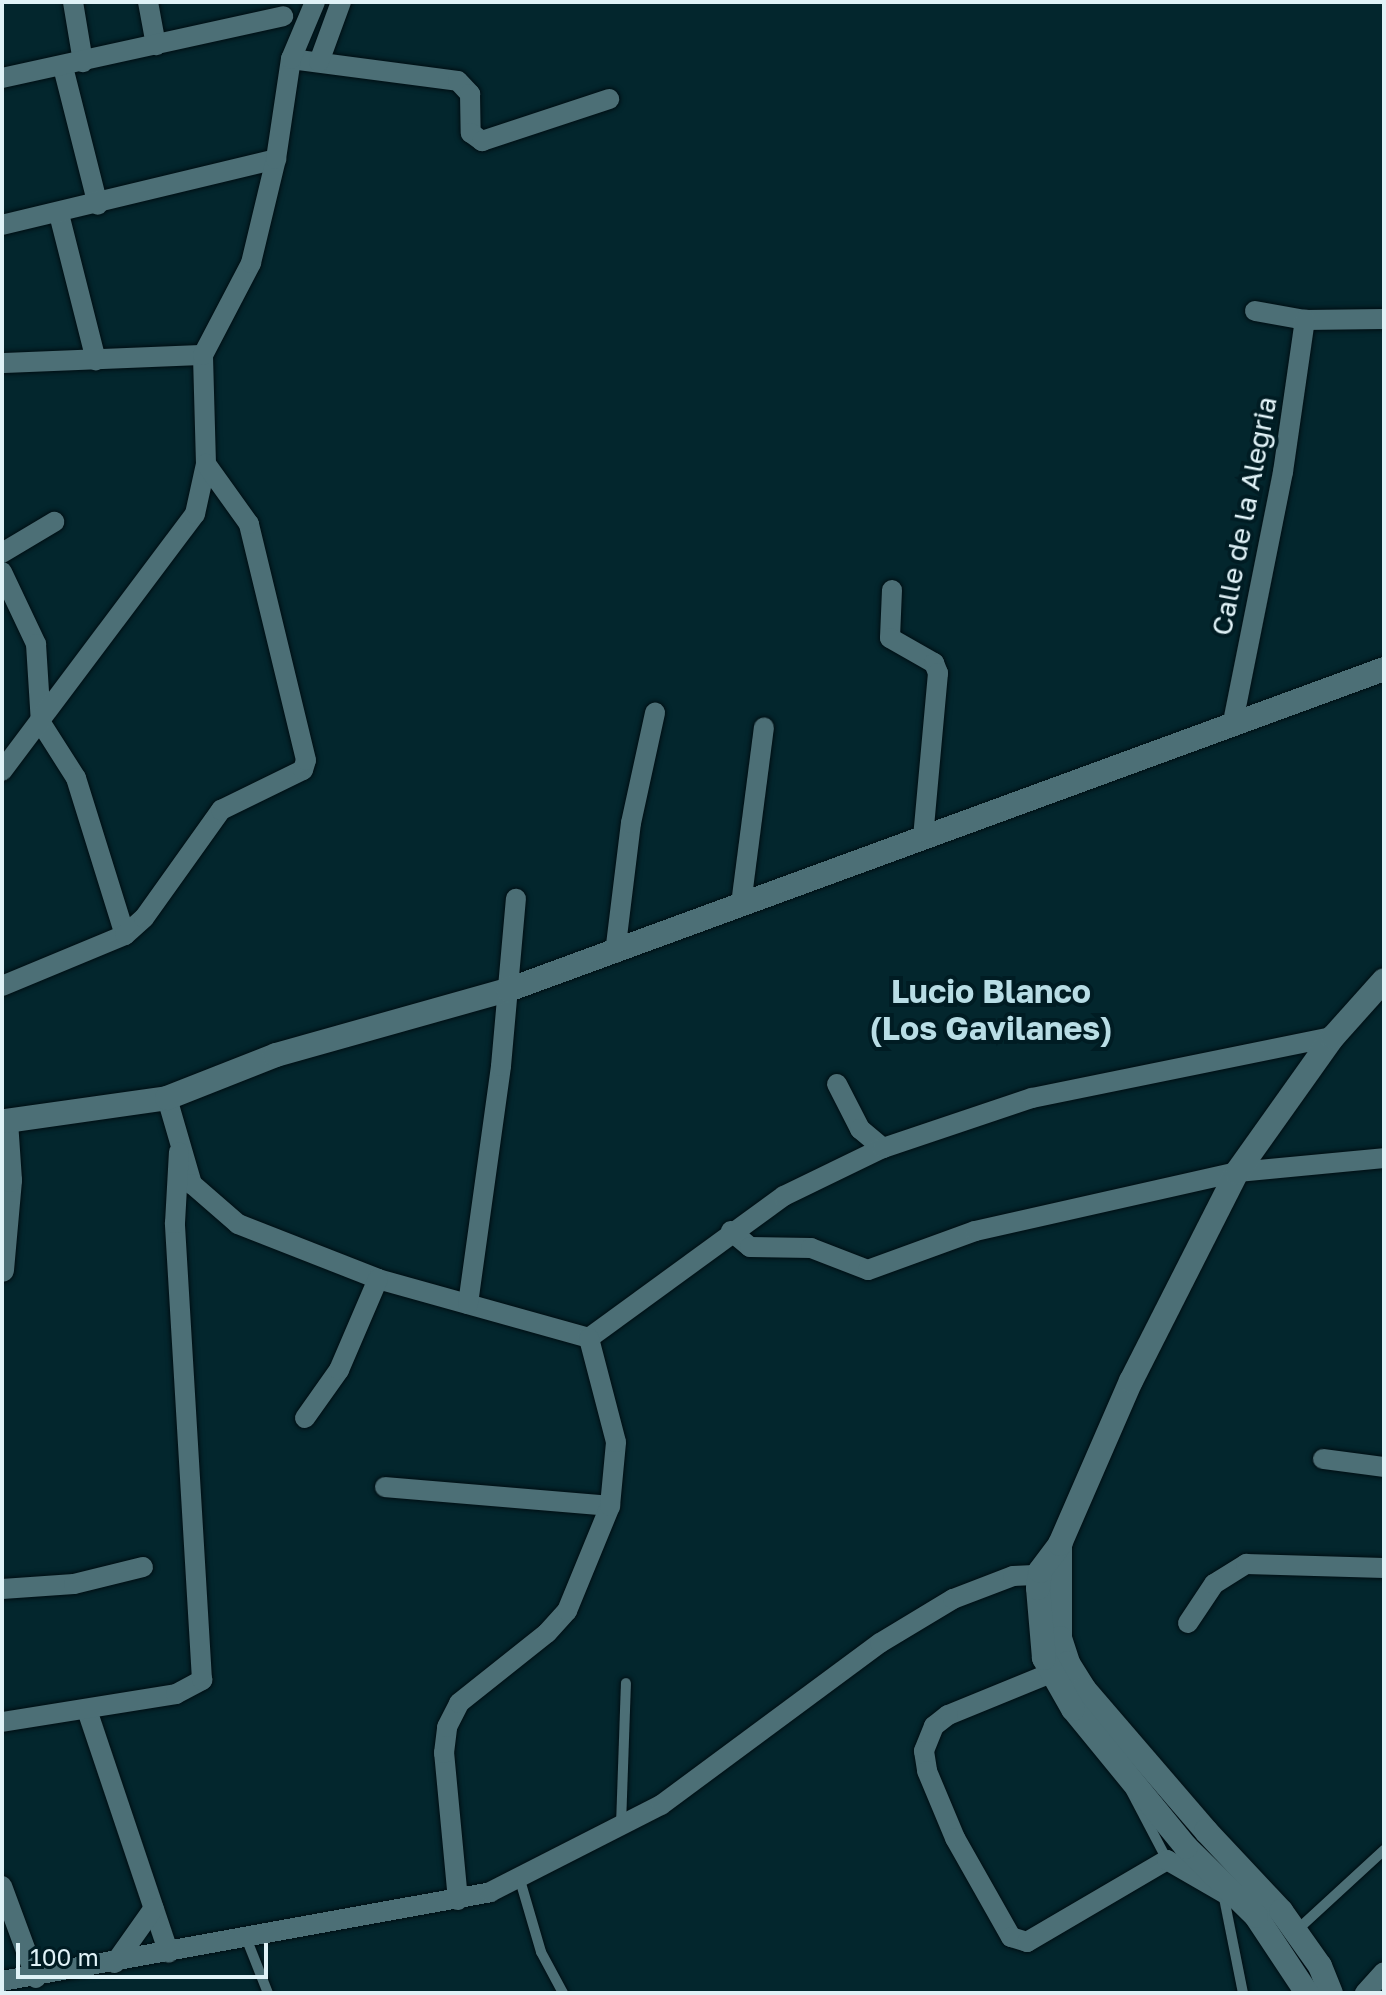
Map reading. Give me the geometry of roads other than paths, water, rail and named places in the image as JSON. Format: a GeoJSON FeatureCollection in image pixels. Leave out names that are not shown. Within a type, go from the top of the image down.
{"type":"FeatureCollection","features":[{"type":"Feature","properties":{"kind":"street"},"geometry":{"type":"LineString","coordinates":[[73,2],[73,64],[98,205]]}},
{"type":"Feature","properties":{"kind":"street"},"geometry":{"type":"LineString","coordinates":[[148,2],[156,45]]}},
{"type":"Feature","properties":{"kind":"street"},"geometry":{"type":"LineString","coordinates":[[2,771],[180,540],[195,514],[206,464],[203,355],[251,263],[276,159],[291,59],[315,2]]}},
{"type":"Feature","properties":{"kind":"street"},"geometry":{"type":"LineString","coordinates":[[319,62],[341,2]]}},
{"type":"Feature","properties":{"kind":"street"},"geometry":{"type":"LineString","coordinates":[[2,78],[156,45],[282,9],[291,59]]}},
{"type":"Feature","properties":{"kind":"street"},"geometry":{"type":"LineString","coordinates":[[291,59],[458,81],[470,94],[471,133],[482,141],[609,99]]}},
{"type":"Feature","properties":{"kind":"street"},"geometry":{"type":"LineString","coordinates":[[2,225],[98,205],[276,159]]}},
{"type":"Feature","properties":{"kind":"street"},"geometry":{"type":"LineString","coordinates":[[59,214],[96,360]]}},
{"type":"Feature","properties":{"kind":"street"},"geometry":{"type":"LineString","coordinates":[[1255,311],[1305,320],[1384,319]]}},
{"type":"Feature","properties":{"kind":"street","name":"Calle de la Alegria"},"geometry":{"type":"LineString","coordinates":[[1233,722],[1283,472],[1305,320]]}},
{"type":"Feature","properties":{"kind":"street"},"geometry":{"type":"LineString","coordinates":[[2,363],[203,355]]}},
{"type":"Feature","properties":{"kind":"street"},"geometry":{"type":"LineString","coordinates":[[2,986],[125,935],[144,918],[221,810],[299,774],[306,760],[249,524],[206,464]]}},
{"type":"Feature","properties":{"kind":"street"},"geometry":{"type":"LineString","coordinates":[[2,553],[54,522]]}},
{"type":"Feature","properties":{"kind":"street"},"geometry":{"type":"LineString","coordinates":[[2,572],[36,644],[41,723],[76,778],[125,935]]}},
{"type":"Feature","properties":{"kind":"street"},"geometry":{"type":"LineString","coordinates":[[892,590],[890,638],[934,663],[938,673],[923,839]]}},
{"type":"Feature","properties":{"kind":"street"},"geometry":{"type":"LineString","coordinates":[[2,1270],[10,1180],[4,1115],[167,1098],[276,1055],[508,990],[1384,669]]}},
{"type":"Feature","properties":{"kind":"street"},"geometry":{"type":"LineString","coordinates":[[615,953],[631,823],[655,713]]}},
{"type":"Feature","properties":{"kind":"street"},"geometry":{"type":"LineString","coordinates":[[741,904],[764,727]]}},
{"type":"Feature","properties":{"kind":"street"},"geometry":{"type":"LineString","coordinates":[[468,1304],[508,990],[516,899]]}},
{"type":"Feature","properties":{"kind":"street"},"geometry":{"type":"LineString","coordinates":[[1327,1990],[1281,1949],[1231,1896],[1177,1854],[1127,1777],[1051,1673],[1039,1631],[1049,1573],[1060,1544],[1131,1381],[1237,1172],[1333,1037],[1384,980]]}},
{"type":"Feature","properties":{"kind":"street"},"geometry":{"type":"LineString","coordinates":[[589,1338],[731,1231],[784,1196],[883,1148],[1032,1098],[1333,1037]]}},
{"type":"Feature","properties":{"kind":"street"},"geometry":{"type":"LineString","coordinates":[[837,1084],[860,1129],[883,1148]]}},
{"type":"Feature","properties":{"kind":"street"},"geometry":{"type":"LineString","coordinates":[[167,1098],[179,1152],[192,1184],[238,1224],[378,1279],[589,1338]]}},
{"type":"Feature","properties":{"kind":"street"},"geometry":{"type":"LineString","coordinates":[[2,1722],[176,1694],[202,1680],[175,1223],[179,1152]]}},
{"type":"Feature","properties":{"kind":"street"},"geometry":{"type":"LineString","coordinates":[[731,1231],[750,1247],[811,1248],[868,1270],[975,1231],[1237,1172],[1384,1158]]}},
{"type":"Feature","properties":{"kind":"street"},"geometry":{"type":"LineString","coordinates":[[305,1418],[339,1370],[378,1279]]}},
{"type":"Feature","properties":{"kind":"street"},"geometry":{"type":"LineString","coordinates":[[458,1900],[444,1753],[447,1727],[459,1703],[567,1611],[580,1590],[610,1506],[616,1442],[589,1338]]}},
{"type":"Feature","properties":{"kind":"street"},"geometry":{"type":"LineString","coordinates":[[1323,1459],[1384,1467]]}},
{"type":"Feature","properties":{"kind":"street"},"geometry":{"type":"LineString","coordinates":[[385,1487],[610,1506]]}},
{"type":"Feature","properties":{"kind":"street"},"geometry":{"type":"LineString","coordinates":[[1188,1623],[1214,1584],[1246,1564],[1384,1568]]}},
{"type":"Feature","properties":{"kind":"street"},"geometry":{"type":"LineString","coordinates":[[2,1589],[74,1584],[143,1567]]}},
{"type":"Feature","properties":{"kind":"street"},"geometry":{"type":"LineString","coordinates":[[2,1981],[36,1978],[245,1935],[458,1900],[520,1880],[661,1805],[918,1619],[985,1586],[1049,1573]]}},
{"type":"Feature","properties":{"kind":"street"},"geometry":{"type":"LineString","coordinates":[[1049,1573],[1060,1638],[1068,1663],[1084,1689],[1296,1931],[1327,1990]]}},
{"type":"Feature","properties":{"kind":"street"},"geometry":{"type":"LineString","coordinates":[[1051,1673],[948,1715],[934,1726],[924,1751],[937,1801],[1011,1937],[1027,1942],[1177,1854],[1206,1831]]}},
{"type":"Feature","properties":{"kind":"street"},"geometry":{"type":"LineString","coordinates":[[87,1710],[169,1953]]}},
{"type":"Feature","properties":{"kind":"street"},"geometry":{"type":"LineString","coordinates":[[2,1886],[36,1978]]}},
{"type":"Feature","properties":{"kind":"street"},"geometry":{"type":"LineString","coordinates":[[115,1963],[154,1908]]}},
{"type":"Feature","properties":{"kind":"street"},"geometry":{"type":"LineString","coordinates":[[1365,1993],[1384,1972]]}},
{"type":"Feature","properties":{"kind":"lane"},"geometry":{"type":"LineString","coordinates":[[621,1828],[626,1683]]}},
{"type":"Feature","properties":{"kind":"lane"},"geometry":{"type":"LineString","coordinates":[[1296,1931],[1384,1850]]}},
{"type":"Feature","properties":{"kind":"lane"},"geometry":{"type":"LineString","coordinates":[[520,1880],[541,1952],[563,1993]]}},
{"type":"Feature","properties":{"kind":"lane"},"geometry":{"type":"LineString","coordinates":[[1231,1896],[1243,1993]]}},
{"type":"Feature","properties":{"kind":"lane"},"geometry":{"type":"LineString","coordinates":[[245,1935],[268,1993]]}},
{"type":"Feature","properties":{"kind":"district","name":"Lucio Blanco (Los Gavilanes)"},"geometry":{"type":"Point","coordinates":[991,1010]}}]}
